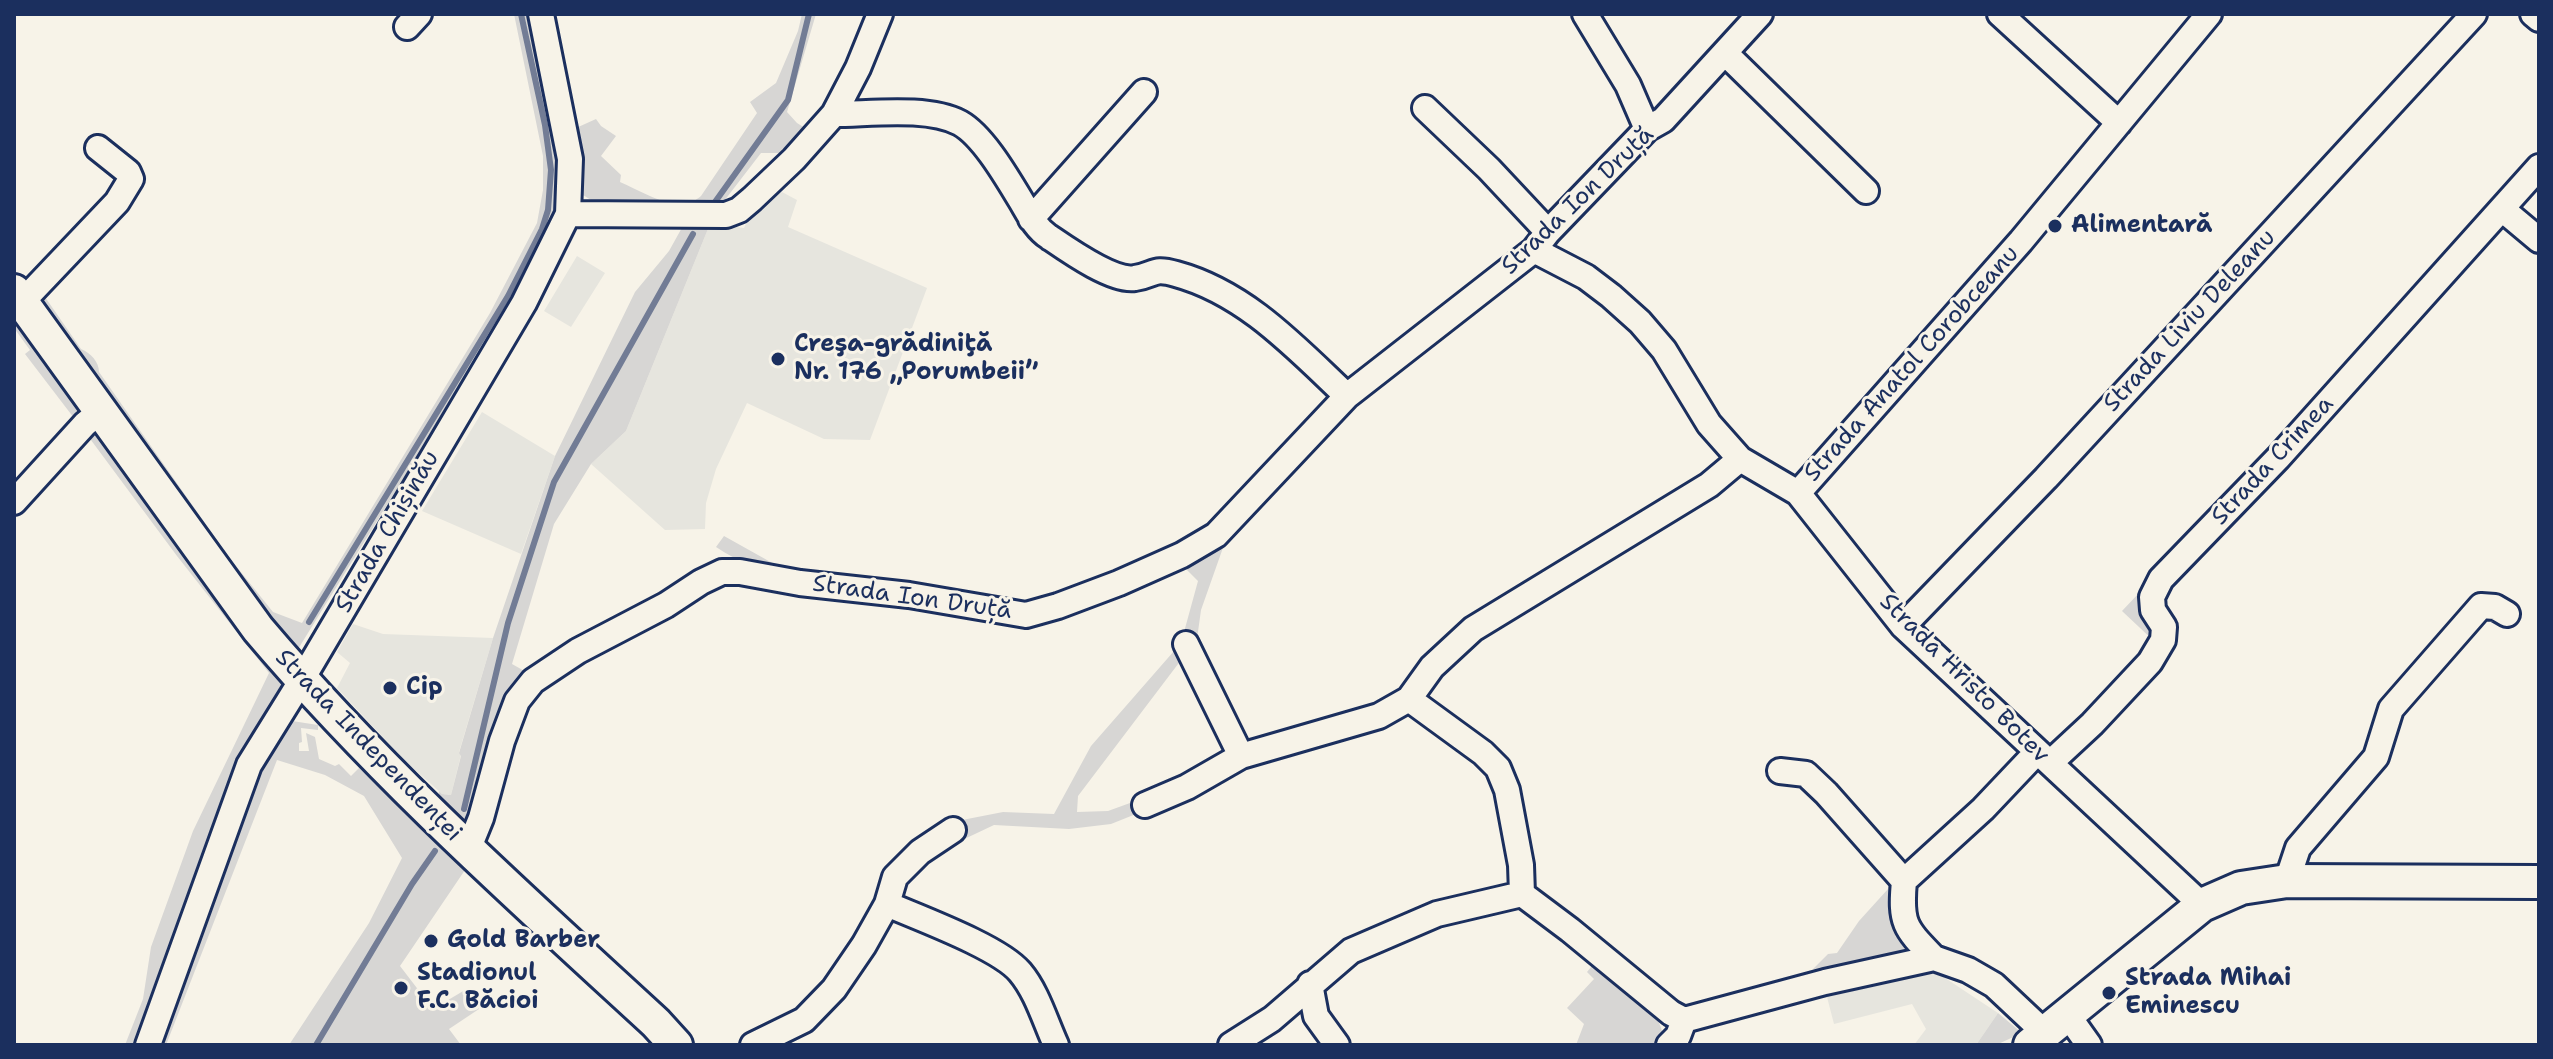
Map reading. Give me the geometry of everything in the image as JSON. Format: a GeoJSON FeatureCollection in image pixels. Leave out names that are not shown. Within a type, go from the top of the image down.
{"type":"FeatureCollection","features":[{"type":"Feature","properties":{"kind":"main road","name":"Strada Independenței"},"geometry":{"type":"LineString","coordinates":[[18,297],[258,629],[301,681],[468,850],[676,1045]]}},
{"type":"Feature","properties":{"kind":"main road"},"geometry":{"type":"LineString","coordinates":[[2047,1030],[2202,905],[2241,888],[2287,881],[2539,882]]}},
{"type":"Feature","properties":{"kind":"street","name":"Strada Chișinău"},"geometry":{"type":"LineString","coordinates":[[148,1045],[249,765],[524,303],[568,214],[570,159],[541,14]]}},
{"type":"Feature","properties":{"kind":"street"},"geometry":{"type":"LineString","coordinates":[[568,214],[726,215],[739,210],[794,159],[834,114],[858,68],[880,14]]}},
{"type":"Feature","properties":{"kind":"street"},"geometry":{"type":"LineString","coordinates":[[1585,14],[1628,85],[1647,129]]}},
{"type":"Feature","properties":{"kind":"street","name":"Strada Ion Druță"},"geometry":{"type":"LineString","coordinates":[[468,850],[481,818],[502,741],[522,692],[546,671],[578,651],[722,572],[909,595],[1026,615],[1058,606],[1182,555],[1216,535],[1347,396],[1541,241],[1647,129],[1663,120],[1760,14]]}},
{"type":"Feature","properties":{"kind":"street"},"geometry":{"type":"LineString","coordinates":[[2000,14],[2119,123]]}},
{"type":"Feature","properties":{"kind":"street","name":"Strada Anatol Corobceanu"},"geometry":{"type":"LineString","coordinates":[[1798,493],[2021,241],[2209,14]]}},
{"type":"Feature","properties":{"kind":"street","name":"Strada Liviu Deleanu"},"geometry":{"type":"LineString","coordinates":[[1903,626],[2046,478],[2474,14]]}},
{"type":"Feature","properties":{"kind":"street"},"geometry":{"type":"LineString","coordinates":[[2533,14],[2539,19]]}},
{"type":"Feature","properties":{"kind":"street"},"geometry":{"type":"LineString","coordinates":[[1725,53],[1866,191]]}},
{"type":"Feature","properties":{"kind":"street"},"geometry":{"type":"LineString","coordinates":[[1031,219],[1144,92]]}},
{"type":"Feature","properties":{"kind":"street","name":"Strada Hristo Botev"},"geometry":{"type":"LineString","coordinates":[[1425,108],[1489,169],[1541,241],[1640,322],[1664,350],[1709,424],[1740,459],[1798,493],[1903,626],[2202,905]]}},
{"type":"Feature","properties":{"kind":"street"},"geometry":{"type":"LineString","coordinates":[[834,114],[928,113],[959,123],[978,138],[1031,219],[1045,235],[1119,277],[1135,278],[1158,270],[1179,274],[1245,305],[1347,396]]}},
{"type":"Feature","properties":{"kind":"street"},"geometry":{"type":"LineString","coordinates":[[18,297],[117,202],[131,179],[128,172],[98,148]]}},
{"type":"Feature","properties":{"kind":"street","name":"Strada Crimea"},"geometry":{"type":"LineString","coordinates":[[1904,881],[2044,758],[2092,724],[2150,662],[2163,640],[2164,627],[2153,610],[2152,597],[2161,579],[2278,458],[2539,167]]}},
{"type":"Feature","properties":{"kind":"street"},"geometry":{"type":"LineString","coordinates":[[2502,209],[2539,240]]}},
{"type":"Feature","properties":{"kind":"street"},"geometry":{"type":"LineString","coordinates":[[14,502],[85,424],[102,410]]}},
{"type":"Feature","properties":{"kind":"street"},"geometry":{"type":"LineString","coordinates":[[1145,805],[1187,787],[1241,756],[1379,716],[1409,699],[1432,667],[1473,629],[1709,485],[1740,459]]}},
{"type":"Feature","properties":{"kind":"street"},"geometry":{"type":"LineString","coordinates":[[2287,881],[2298,848],[2376,757],[2391,709],[2481,606],[2495,607],[2507,614]]}},
{"type":"Feature","properties":{"kind":"street"},"geometry":{"type":"LineString","coordinates":[[1186,644],[1241,756]]}},
{"type":"Feature","properties":{"kind":"street"},"geometry":{"type":"LineString","coordinates":[[1409,699],[1483,753],[1498,768],[1507,790],[1521,865],[1522,894]]}},
{"type":"Feature","properties":{"kind":"street"},"geometry":{"type":"LineString","coordinates":[[1780,771],[1806,774],[1904,881],[1902,906],[1907,931],[1934,958],[1968,970],[1994,985],[2047,1030],[2089,1045]]}},
{"type":"Feature","properties":{"kind":"street"},"geometry":{"type":"LineString","coordinates":[[753,1045],[804,1020],[834,989],[887,904],[895,877],[920,852],[953,830]]}},
{"type":"Feature","properties":{"kind":"street"},"geometry":{"type":"LineString","coordinates":[[1231,1045],[1272,1019],[1351,951],[1437,914],[1522,894]]}},
{"type":"Feature","properties":{"kind":"street"},"geometry":{"type":"LineString","coordinates":[[1522,894],[1671,1013],[1684,1020],[1825,982],[1934,958]]}},
{"type":"Feature","properties":{"kind":"street"},"geometry":{"type":"LineString","coordinates":[[887,904],[988,949],[1019,971],[1035,996],[1056,1045]]}},
{"type":"Feature","properties":{"kind":"street"},"geometry":{"type":"LineString","coordinates":[[1310,984],[1316,1016],[1337,1045]]}},
{"type":"Feature","properties":{"kind":"street"},"geometry":{"type":"LineString","coordinates":[[1272,1019],[1316,1016]]}},
{"type":"Feature","properties":{"kind":"street"},"geometry":{"type":"LineString","coordinates":[[1669,1045],[1678,1036],[1684,1020]]}},
{"type":"Feature","properties":{"kind":"shaded area"},"geometry":{"type":"Polygon","coordinates":[[[514,14],[531,14],[558,147],[559,189],[553,223],[519,291],[295,654],[35,307],[45,297],[81,349],[94,358],[99,372],[228,556],[273,612],[302,623],[490,313],[537,223],[543,190],[543,156],[514,14]]]}},
{"type":"Feature","properties":{"kind":"shaded area"},"geometry":{"type":"Polygon","coordinates":[[[802,14],[816,14],[787,112],[805,128],[780,153],[761,153],[721,205],[599,205],[583,195],[577,187],[576,128],[596,119],[616,136],[601,156],[621,175],[620,182],[672,203],[692,202],[701,196],[757,113],[750,102],[776,83],[802,14]]]}},
{"type":"Feature","properties":{"kind":"shaded area","name":"Creşa-grădiniţă Nr. 176 „Porumbeii”"},"geometry":{"type":"Polygon","coordinates":[[[782,192],[797,200],[788,227],[927,288],[870,440],[824,439],[747,403],[716,469],[706,503],[705,529],[665,530],[591,464],[626,431],[710,224],[744,228],[755,205],[782,192]]]}},
{"type":"Feature","properties":{"kind":"shaded area"},"geometry":{"type":"Polygon","coordinates":[[[684,224],[710,224],[626,431],[591,464],[554,524],[512,664],[528,673],[556,648],[560,652],[526,681],[470,827],[438,798],[439,791],[451,795],[461,756],[459,753],[493,638],[555,456],[635,292],[669,251],[684,224]]]}},
{"type":"Feature","properties":{"kind":"shaded area"},"geometry":{"type":"Polygon","coordinates":[[[577,256],[605,273],[571,327],[544,311],[577,256]]]}},
{"type":"Feature","properties":{"kind":"shaded area"},"geometry":{"type":"Polygon","coordinates":[[[14,304],[89,409],[77,422],[25,354],[30,350],[14,328],[14,304]]]}},
{"type":"Feature","properties":{"kind":"shaded area"},"geometry":{"type":"Polygon","coordinates":[[[482,412],[555,456],[521,554],[422,511],[482,412]]]}},
{"type":"Feature","properties":{"kind":"shaded area"},"geometry":{"type":"Polygon","coordinates":[[[98,421],[285,677],[233,777],[137,1045],[125,1045],[143,999],[151,947],[193,831],[269,673],[85,432],[98,421]]]}},
{"type":"Feature","properties":{"kind":"shaded area"},"geometry":{"type":"Polygon","coordinates":[[[724,536],[792,574],[753,565],[725,553],[716,547],[724,536]]]}},
{"type":"Feature","properties":{"kind":"shaded area"},"geometry":{"type":"Polygon","coordinates":[[[1225,542],[1201,610],[1197,639],[1078,796],[1077,812],[1108,811],[1141,799],[1146,810],[1111,824],[1069,829],[994,825],[958,842],[957,821],[1003,812],[1054,814],[1091,746],[1181,643],[1198,581],[1183,566],[1225,542]]]}},
{"type":"Feature","properties":{"kind":"shaded area"},"geometry":{"type":"Polygon","coordinates":[[[2139,593],[2158,634],[2156,643],[2122,611],[2139,593]]]}},
{"type":"Feature","properties":{"kind":"shaded area"},"geometry":{"type":"Polygon","coordinates":[[[353,624],[383,634],[493,638],[459,752],[461,755],[451,795],[442,794],[403,759],[337,688],[350,663],[337,652],[353,624]]]}},
{"type":"Feature","properties":{"kind":"shaded area"},"geometry":{"type":"Polygon","coordinates":[[[292,721],[318,725],[318,730],[301,728],[299,751],[309,751],[306,733],[315,737],[319,759],[335,766],[339,764],[351,776],[359,768],[465,870],[400,966],[433,1009],[470,987],[482,1007],[449,1029],[461,1045],[289,1045],[369,923],[402,858],[364,796],[325,775],[277,760],[166,1045],[159,1045],[202,915],[266,754],[292,721]]]}},
{"type":"Feature","properties":{"kind":"shaded area"},"geometry":{"type":"Polygon","coordinates":[[[1889,874],[1917,953],[1822,976],[1813,969],[1828,954],[1837,953],[1859,921],[1888,889],[1889,874]]]}},
{"type":"Feature","properties":{"kind":"shaded area"},"geometry":{"type":"Polygon","coordinates":[[[1595,962],[1638,994],[1655,1014],[1664,1039],[1660,1045],[1576,1045],[1584,1024],[1567,1008],[1594,979],[1587,972],[1595,962]]]}},
{"type":"Feature","properties":{"kind":"shaded area"},"geometry":{"type":"Polygon","coordinates":[[[1936,972],[1998,1013],[1976,1045],[1914,1045],[1926,1029],[1912,1004],[1834,1024],[1827,997],[1936,972]]]}},
{"type":"Feature","properties":{"kind":"shaded area"},"geometry":{"type":"Polygon","coordinates":[[[1998,1013],[2022,1033],[1996,1045],[1976,1045],[1998,1013]]]}},
{"type":"Feature","properties":{"kind":"waterway"},"geometry":{"type":"LineString","coordinates":[[309,622],[508,296],[542,229],[548,210],[551,170],[545,125],[521,14]]}},
{"type":"Feature","properties":{"kind":"waterway"},"geometry":{"type":"LineString","coordinates":[[715,202],[788,100],[809,14]]}},
{"type":"Feature","properties":{"kind":"waterway"},"geometry":{"type":"LineString","coordinates":[[464,809],[508,623],[554,482],[693,234]]}},
{"type":"Feature","properties":{"kind":"waterway"},"geometry":{"type":"LineString","coordinates":[[316,1045],[435,851]]}},
{"type":"Feature","properties":{"kind":"place","name":"Alimentară"},"geometry":{"type":"Point","coordinates":[2055,226]}},
{"type":"Feature","properties":{"kind":"place","name":"Creşa-grădiniţă Nr. 176 „Porumbeii”"},"geometry":{"type":"Point","coordinates":[778,359]}},
{"type":"Feature","properties":{"kind":"place","name":"Cip"},"geometry":{"type":"Point","coordinates":[390,688]}},
{"type":"Feature","properties":{"kind":"place","name":"Gold Barber"},"geometry":{"type":"Point","coordinates":[431,941]}},
{"type":"Feature","properties":{"kind":"place","name":"Stadionul F.C. Băcioi"},"geometry":{"type":"Point","coordinates":[401,988]}},
{"type":"Feature","properties":{"kind":"place","name":"Strada Mihai Eminescu"},"geometry":{"type":"Point","coordinates":[2109,993]}}]}
